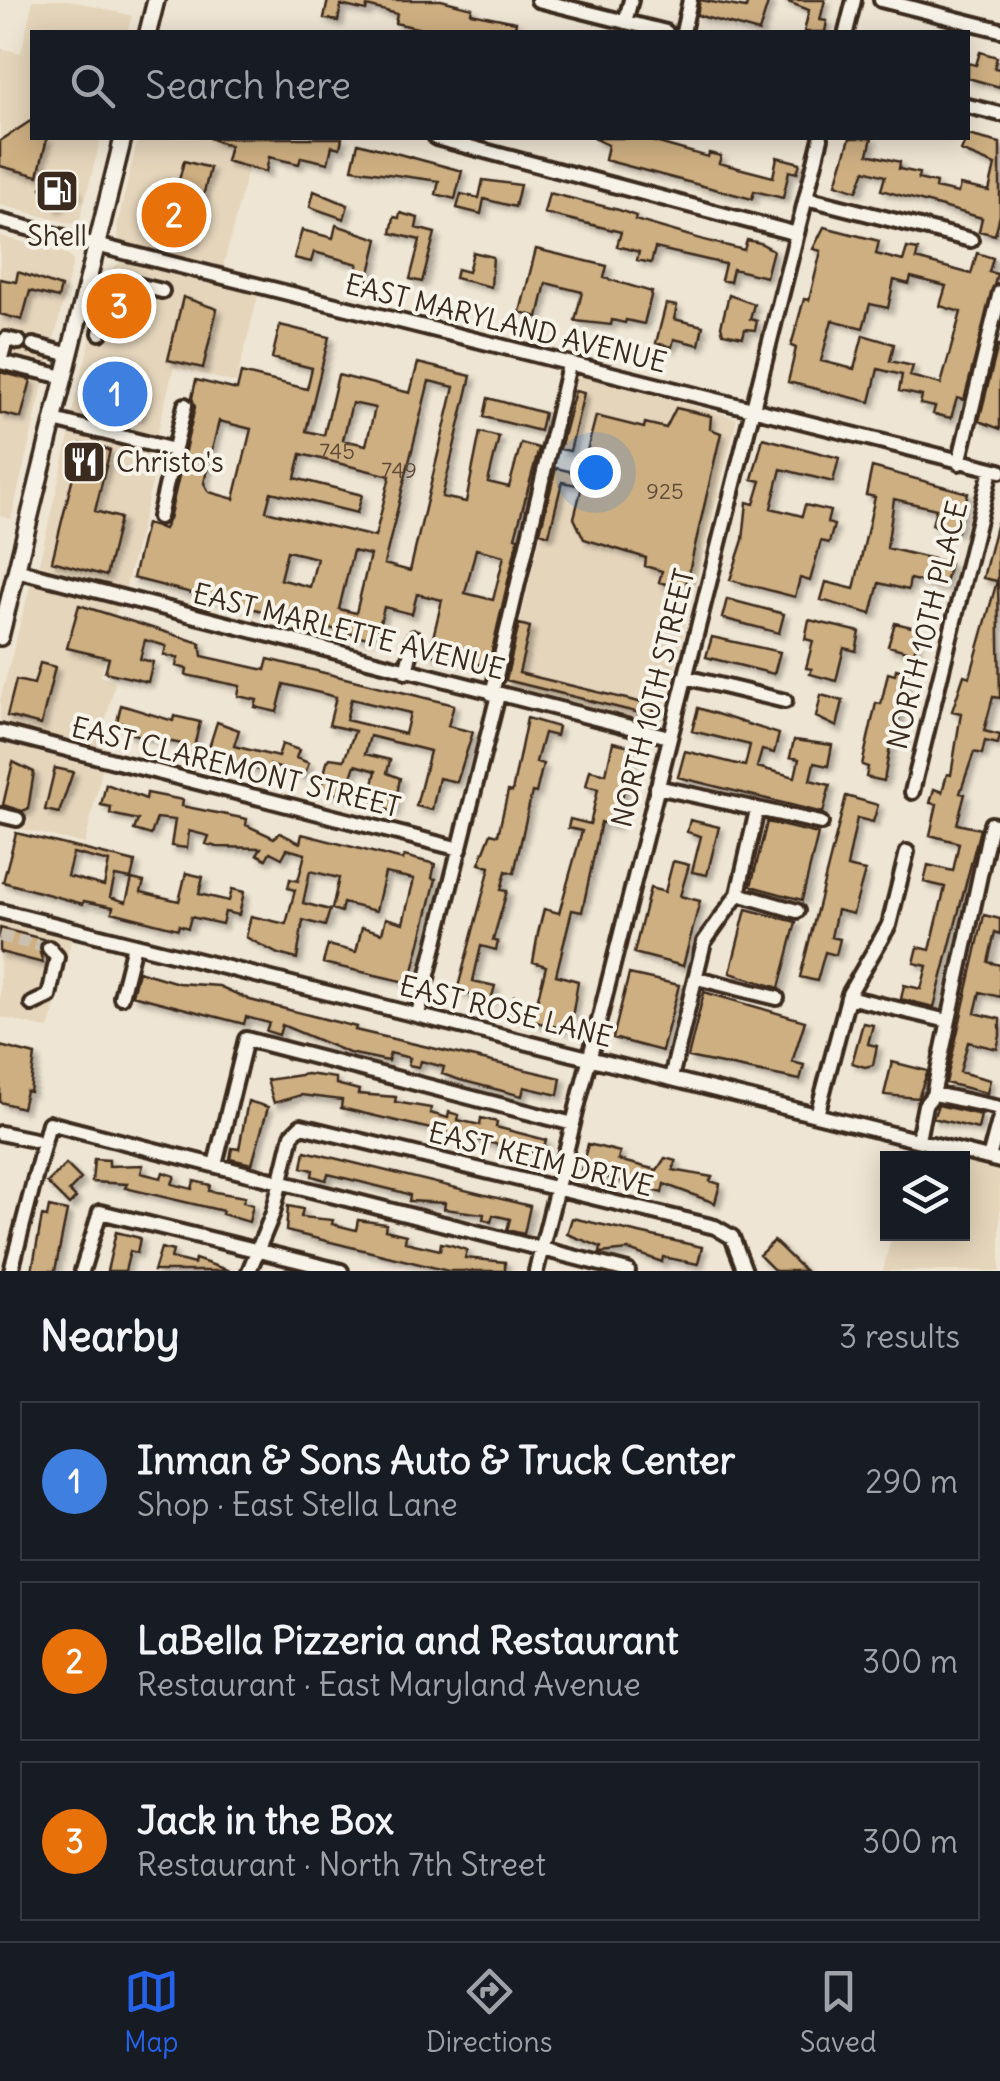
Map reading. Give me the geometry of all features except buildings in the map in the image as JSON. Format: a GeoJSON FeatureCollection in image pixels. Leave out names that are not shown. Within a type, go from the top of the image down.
{"type":"FeatureCollection","features":[{"type":"Feature","properties":{"kind":"main road"},"geometry":{"type":"LineString","coordinates":[[148,30],[156,0]]}},
{"type":"Feature","properties":{"kind":"main road"},"geometry":{"type":"LineString","coordinates":[[0,636],[123,140]]}},
{"type":"Feature","properties":{"kind":"street"},"geometry":{"type":"LineString","coordinates":[[538,0],[658,30]]}},
{"type":"Feature","properties":{"kind":"street"},"geometry":{"type":"LineString","coordinates":[[625,22],[630,0]]}},
{"type":"Feature","properties":{"kind":"street"},"geometry":{"type":"LineString","coordinates":[[682,30],[690,0]]}},
{"type":"Feature","properties":{"kind":"street"},"geometry":{"type":"LineString","coordinates":[[846,30],[854,0]]}},
{"type":"Feature","properties":{"kind":"street"},"geometry":{"type":"LineString","coordinates":[[881,0],[1000,30]]}},
{"type":"Feature","properties":{"kind":"street"},"geometry":{"type":"LineString","coordinates":[[970,106],[1000,114]]}},
{"type":"Feature","properties":{"kind":"street"},"geometry":{"type":"LineString","coordinates":[[444,140],[797,234]]}},
{"type":"Feature","properties":{"kind":"street","name":"NORTH 10TH STREET"},"geometry":{"type":"LineString","coordinates":[[536,1271],[820,140]]}},
{"type":"Feature","properties":{"kind":"street"},"geometry":{"type":"LineString","coordinates":[[806,198],[971,240]]}},
{"type":"Feature","properties":{"kind":"street","name":"EAST MARYLAND AVENUE"},"geometry":{"type":"LineString","coordinates":[[0,222],[996,470]]}},
{"type":"Feature","properties":{"kind":"street"},"geometry":{"type":"LineString","coordinates":[[100,333],[114,284],[121,282],[162,292]]}},
{"type":"Feature","properties":{"kind":"street","name":"NORTH 10TH PLACE"},"geometry":{"type":"LineString","coordinates":[[959,463],[1000,292]]}},
{"type":"Feature","properties":{"kind":"street"},"geometry":{"type":"LineString","coordinates":[[25,343],[70,356]]}},
{"type":"Feature","properties":{"kind":"street"},"geometry":{"type":"LineString","coordinates":[[25,343],[0,362],[64,377]]}},
{"type":"Feature","properties":{"kind":"street"},"geometry":{"type":"LineString","coordinates":[[25,343],[36,370]]}},
{"type":"Feature","properties":{"kind":"street"},"geometry":{"type":"LineString","coordinates":[[418,1014],[460,849],[568,364]]}},
{"type":"Feature","properties":{"kind":"street"},"geometry":{"type":"LineString","coordinates":[[159,517],[185,405]]}},
{"type":"Feature","properties":{"kind":"street"},"geometry":{"type":"LineString","coordinates":[[54,420],[174,450]]}},
{"type":"Feature","properties":{"kind":"street","name":"NORTH 10TH PLACE"},"geometry":{"type":"LineString","coordinates":[[912,792],[996,470]]}},
{"type":"Feature","properties":{"kind":"street","name":"EAST MARLETTE AVENUE"},"geometry":{"type":"LineString","coordinates":[[16,570],[669,737]]}},
{"type":"Feature","properties":{"kind":"street"},"geometry":{"type":"LineString","coordinates":[[406,672],[414,638]]}},
{"type":"Feature","properties":{"kind":"street"},"geometry":{"type":"LineString","coordinates":[[684,676],[785,700]]}},
{"type":"Feature","properties":{"kind":"street","name":"EAST CLAREMONT STREET"},"geometry":{"type":"LineString","coordinates":[[0,732],[460,849]]}},
{"type":"Feature","properties":{"kind":"street"},"geometry":{"type":"LineString","coordinates":[[656,787],[820,823]]}},
{"type":"Feature","properties":{"kind":"street"},"geometry":{"type":"LineString","coordinates":[[671,1078],[704,942],[738,894],[757,810]]}},
{"type":"Feature","properties":{"kind":"street"},"geometry":{"type":"LineString","coordinates":[[0,816],[17,820]]}},
{"type":"Feature","properties":{"kind":"street"},"geometry":{"type":"LineString","coordinates":[[918,1140],[925,1105],[933,1095],[991,824],[1000,826]]}},
{"type":"Feature","properties":{"kind":"street"},"geometry":{"type":"LineString","coordinates":[[818,1116],[848,997],[889,925],[907,852]]}},
{"type":"Feature","properties":{"kind":"street"},"geometry":{"type":"LineString","coordinates":[[738,894],[797,910]]}},
{"type":"Feature","properties":{"kind":"street","name":"EAST ROSE LANE"},"geometry":{"type":"LineString","coordinates":[[0,911],[96,941],[134,944],[995,1160]]}},
{"type":"Feature","properties":{"kind":"street"},"geometry":{"type":"LineString","coordinates":[[121,997],[134,944]]}},
{"type":"Feature","properties":{"kind":"street"},"geometry":{"type":"LineString","coordinates":[[32,1004],[50,996],[56,957],[49,948]]}},
{"type":"Feature","properties":{"kind":"street"},"geometry":{"type":"LineString","coordinates":[[697,978],[777,998]]}},
{"type":"Feature","properties":{"kind":"street"},"geometry":{"type":"LineString","coordinates":[[848,997],[948,1021]]}},
{"type":"Feature","properties":{"kind":"street"},"geometry":{"type":"LineString","coordinates":[[214,1165],[246,1039],[573,1124]]}},
{"type":"Feature","properties":{"kind":"street"},"geometry":{"type":"LineString","coordinates":[[933,1095],[1000,1108]]}},
{"type":"Feature","properties":{"kind":"street"},"geometry":{"type":"LineString","coordinates":[[995,1160],[1000,1117]]}},
{"type":"Feature","properties":{"kind":"street"},"geometry":{"type":"LineString","coordinates":[[11,1271],[49,1123],[628,1271]]}},
{"type":"Feature","properties":{"kind":"street","name":"EAST KEIM DRIVE"},"geometry":{"type":"LineString","coordinates":[[281,1182],[292,1135],[300,1126],[726,1231],[744,1271]]}},
{"type":"Feature","properties":{"kind":"street"},"geometry":{"type":"LineString","coordinates":[[0,1133],[34,1140]]}},
{"type":"Feature","properties":{"kind":"street"},"geometry":{"type":"LineString","coordinates":[[250,1271],[261,1250],[281,1182]]}},
{"type":"Feature","properties":{"kind":"street"},"geometry":{"type":"LineString","coordinates":[[82,1271],[100,1212],[342,1271]]}},
{"type":"Feature","properties":{"kind":"shaded area"},"geometry":{"type":"Polygon","coordinates":[[[33,0],[69,0],[132,16],[128,30],[30,30],[30,140],[100,140],[80,219],[73,224],[0,205],[0,48],[21,53],[33,0]]]}},
{"type":"Feature","properties":{"kind":"shaded area"},"geometry":{"type":"Polygon","coordinates":[[[138,140],[244,140],[238,166],[248,168],[223,268],[119,243],[117,225],[138,140]]]}},
{"type":"Feature","properties":{"kind":"shaded area"},"geometry":{"type":"Polygon","coordinates":[[[0,236],[67,254],[73,261],[11,519],[0,516],[0,236]]]}},
{"type":"Feature","properties":{"kind":"shaded area"},"geometry":{"type":"Polygon","coordinates":[[[121,261],[258,296],[236,383],[174,367],[156,438],[72,413],[107,273],[121,261]]]}},
{"type":"Feature","properties":{"kind":"shaded area"},"geometry":{"type":"Polygon","coordinates":[[[578,375],[737,418],[662,719],[653,726],[500,687],[516,623],[520,623],[578,375]]]}},
{"type":"Feature","properties":{"kind":"shaded area"},"geometry":{"type":"Polygon","coordinates":[[[70,433],[159,455],[125,590],[39,564],[70,433]]]}},
{"type":"Feature","properties":{"kind":"shaded area"},"geometry":{"type":"Polygon","coordinates":[[[31,583],[118,605],[101,676],[115,682],[99,749],[0,721],[0,700],[31,583]]]}},
{"type":"Feature","properties":{"kind":"shaded area"},"geometry":{"type":"Polygon","coordinates":[[[0,743],[102,769],[85,844],[0,824],[0,743]]]}},
{"type":"Feature","properties":{"kind":"shaded area"},"geometry":{"type":"Polygon","coordinates":[[[0,920],[72,938],[49,1029],[0,1017],[0,920]]]}},
{"type":"Feature","properties":{"kind":"shaded area"},"geometry":{"type":"Polygon","coordinates":[[[970,1162],[1000,1170],[1000,1271],[883,1271],[890,1241],[970,1241],[970,1162]]]}},
{"type":"Feature","properties":{"kind":"tunnel"},"geometry":{"type":"LineString","coordinates":[[0,936],[49,948]]}},
{"type":"Feature","properties":{"kind":"place","name":"Shell"},"geometry":{"type":"Point","coordinates":[57,191]}},
{"type":"Feature","properties":{"kind":"place","name":"LaBella Pizzeria and Restaurant"},"geometry":{"type":"Point","coordinates":[174,215]}},
{"type":"Feature","properties":{"kind":"place","name":"Jack in the Box"},"geometry":{"type":"Point","coordinates":[119,306]}},
{"type":"Feature","properties":{"kind":"place","name":"Inman & Sons Auto & Truck Center"},"geometry":{"type":"Point","coordinates":[115,394]}},
{"type":"Feature","properties":{"kind":"place","name":"Christo's"},"geometry":{"type":"Point","coordinates":[84,462]}}]}
